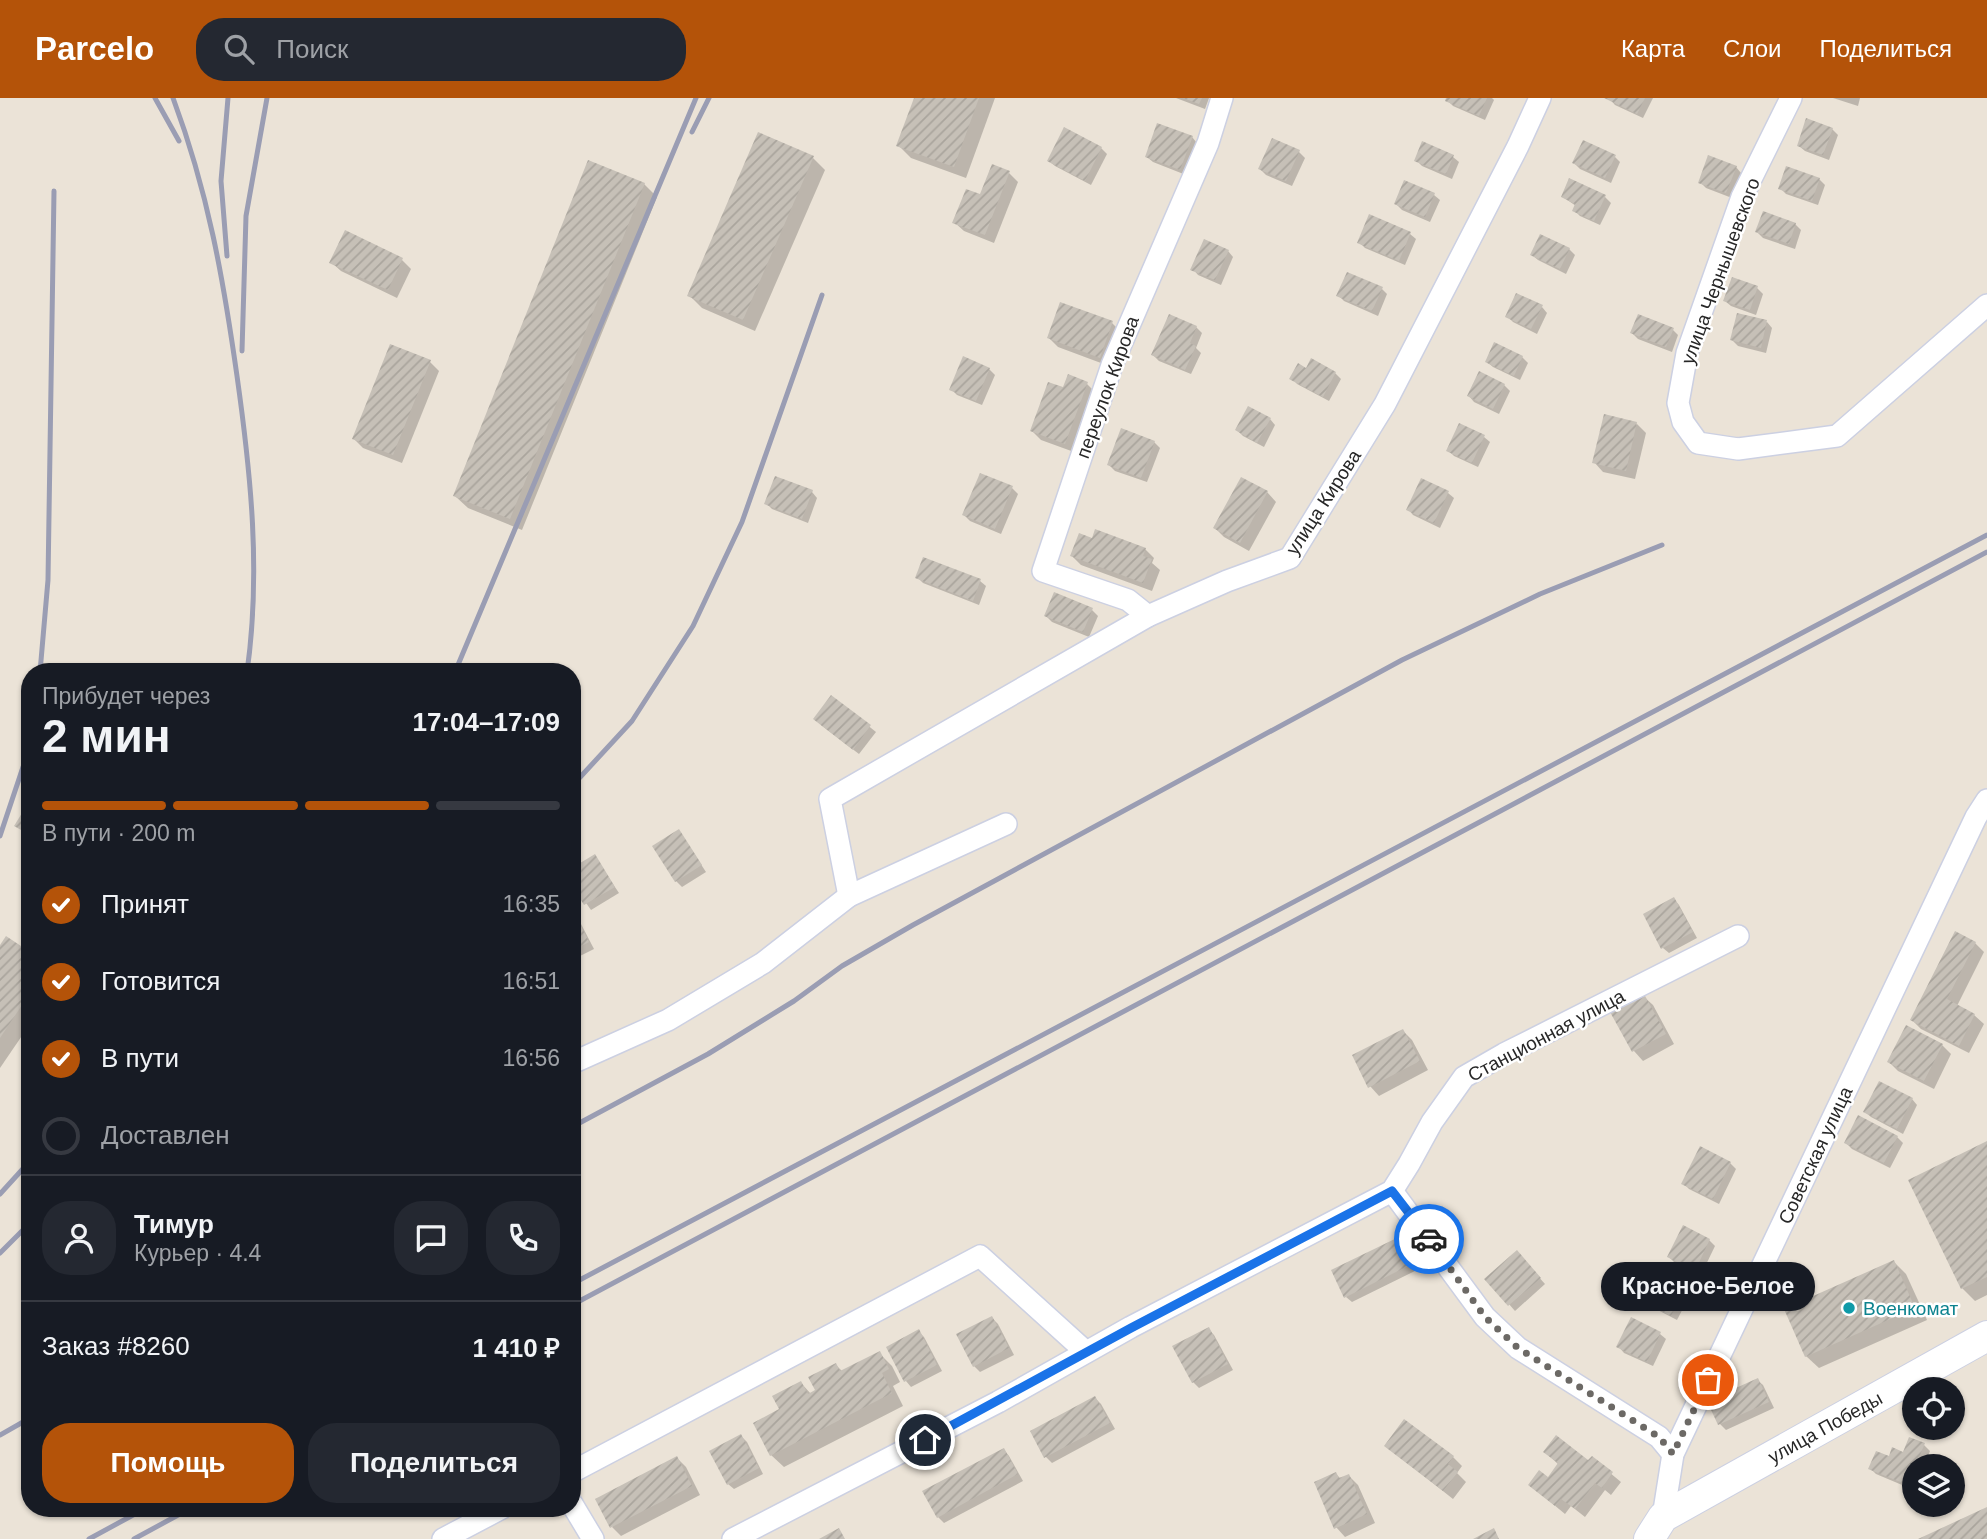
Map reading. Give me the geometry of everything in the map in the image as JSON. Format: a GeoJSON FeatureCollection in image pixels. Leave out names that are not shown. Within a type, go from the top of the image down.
{"type":"FeatureCollection","features":[{"type":"Feature","properties":{"kind":"street","name":"переулок Кирова"},"geometry":{"type":"LineString","coordinates":[[1148,616],[1128,600],[1043,571],[1112,365],[1208,143],[1222,98]]}},
{"type":"Feature","properties":{"kind":"street","name":"улица Кирова"},"geometry":{"type":"LineString","coordinates":[[849,896],[830,799],[1148,616],[1227,581],[1290,558],[1385,404],[1518,146],[1539,98]]}},
{"type":"Feature","properties":{"kind":"street","name":"улица Чернышевского"},"geometry":{"type":"LineString","coordinates":[[1791,98],[1742,197],[1687,353],[1678,403],[1683,422],[1698,443],[1738,449],[1837,436],[1987,305]]}},
{"type":"Feature","properties":{"kind":"street","name":"Советская улица"},"geometry":{"type":"LineString","coordinates":[[1656,1528],[1673,1454],[1976,817],[1987,800]]}},
{"type":"Feature","properties":{"kind":"street"},"geometry":{"type":"LineString","coordinates":[[581,1059],[668,1020],[727,985],[763,963],[849,896],[1006,824]]}},
{"type":"Feature","properties":{"kind":"street","name":"Станционная улица"},"geometry":{"type":"LineString","coordinates":[[1392,1191],[1432,1122],[1464,1077],[1738,936]]}},
{"type":"Feature","properties":{"kind":"street"},"geometry":{"type":"LineString","coordinates":[[733,1539],[986,1408],[1086,1352],[1392,1191],[1485,1317],[1518,1348],[1659,1437],[1673,1454]]}},
{"type":"Feature","properties":{"kind":"street"},"geometry":{"type":"LineString","coordinates":[[581,1467],[980,1256],[1086,1352]]}},
{"type":"Feature","properties":{"kind":"street","name":"улица Победы"},"geometry":{"type":"LineString","coordinates":[[1656,1528],[1987,1336]]}},
{"type":"Feature","properties":{"kind":"street"},"geometry":{"type":"LineString","coordinates":[[443,1539],[485,1517]]}},
{"type":"Feature","properties":{"kind":"street"},"geometry":{"type":"LineString","coordinates":[[580,1517],[593,1539]]}},
{"type":"Feature","properties":{"kind":"building"},"geometry":{"type":"Polygon","coordinates":[[[914,98],[979,98],[954,167],[896,146],[914,98]]]}},
{"type":"Feature","properties":{"kind":"building"},"geometry":{"type":"Polygon","coordinates":[[[1183,98],[1202,98],[1199,104],[1183,98]]]}},
{"type":"Feature","properties":{"kind":"building"},"geometry":{"type":"Polygon","coordinates":[[[1446,98],[1487,98],[1479,116],[1445,101],[1446,98]]]}},
{"type":"Feature","properties":{"kind":"building"},"geometry":{"type":"Polygon","coordinates":[[[1604,98],[1645,98],[1637,114],[1604,98]]]}},
{"type":"Feature","properties":{"kind":"building"},"geometry":{"type":"Polygon","coordinates":[[[1806,118],[1833,128],[1823,155],[1797,146],[1806,118]]]}},
{"type":"Feature","properties":{"kind":"building"},"geometry":{"type":"Polygon","coordinates":[[[1157,123],[1193,136],[1180,170],[1145,157],[1157,123]]]}},
{"type":"Feature","properties":{"kind":"building"},"geometry":{"type":"Polygon","coordinates":[[[1064,127],[1102,147],[1085,181],[1047,161],[1064,127]]]}},
{"type":"Feature","properties":{"kind":"building"},"geometry":{"type":"Polygon","coordinates":[[[758,132],[814,156],[743,320],[687,296],[758,132]]]}},
{"type":"Feature","properties":{"kind":"building"},"geometry":{"type":"Polygon","coordinates":[[[1272,138],[1300,150],[1286,181],[1258,169],[1272,138]]]}},
{"type":"Feature","properties":{"kind":"building"},"geometry":{"type":"Polygon","coordinates":[[[1583,140],[1616,155],[1605,178],[1572,163],[1583,140]]]}},
{"type":"Feature","properties":{"kind":"building"},"geometry":{"type":"Polygon","coordinates":[[[1422,141],[1454,155],[1446,174],[1414,161],[1422,141]]]}},
{"type":"Feature","properties":{"kind":"building"},"geometry":{"type":"Polygon","coordinates":[[[1708,155],[1737,166],[1726,193],[1698,183],[1708,155]]]}},
{"type":"Feature","properties":{"kind":"building"},"geometry":{"type":"Polygon","coordinates":[[[588,160],[645,183],[510,519],[453,496],[588,160]]]}},
{"type":"Feature","properties":{"kind":"building"},"geometry":{"type":"Polygon","coordinates":[[[992,164],[1010,171],[985,235],[952,223],[966,189],[980,194],[992,164]]]}},
{"type":"Feature","properties":{"kind":"building"},"geometry":{"type":"Polygon","coordinates":[[[1786,166],[1820,178],[1812,201],[1778,189],[1786,166]]]}},
{"type":"Feature","properties":{"kind":"building"},"geometry":{"type":"Polygon","coordinates":[[[1569,178],[1606,195],[1594,221],[1572,211],[1575,204],[1561,197],[1569,178]]]}},
{"type":"Feature","properties":{"kind":"building"},"geometry":{"type":"Polygon","coordinates":[[[1404,180],[1435,193],[1425,217],[1394,204],[1404,180]]]}},
{"type":"Feature","properties":{"kind":"building"},"geometry":{"type":"Polygon","coordinates":[[[1763,211],[1796,223],[1789,244],[1755,232],[1763,211]]]}},
{"type":"Feature","properties":{"kind":"building"},"geometry":{"type":"Polygon","coordinates":[[[1369,214],[1411,232],[1399,261],[1357,243],[1369,214]]]}},
{"type":"Feature","properties":{"kind":"building"},"geometry":{"type":"Polygon","coordinates":[[[345,230],[403,258],[388,290],[329,263],[345,230]]]}},
{"type":"Feature","properties":{"kind":"building"},"geometry":{"type":"Polygon","coordinates":[[[1540,234],[1570,248],[1560,269],[1530,255],[1540,234]]]}},
{"type":"Feature","properties":{"kind":"building"},"geometry":{"type":"Polygon","coordinates":[[[1204,239],[1229,250],[1215,280],[1190,270],[1204,239]]]}},
{"type":"Feature","properties":{"kind":"building"},"geometry":{"type":"Polygon","coordinates":[[[1347,272],[1383,287],[1372,311],[1336,296],[1347,272]]]}},
{"type":"Feature","properties":{"kind":"building"},"geometry":{"type":"Polygon","coordinates":[[[1732,277],[1758,286],[1750,310],[1723,301],[1732,277]]]}},
{"type":"Feature","properties":{"kind":"building"},"geometry":{"type":"Polygon","coordinates":[[[1516,293],[1543,305],[1531,329],[1505,317],[1516,293]]]}},
{"type":"Feature","properties":{"kind":"building"},"geometry":{"type":"Polygon","coordinates":[[[1060,302],[1113,321],[1100,358],[1047,338],[1060,302]]]}},
{"type":"Feature","properties":{"kind":"building"},"geometry":{"type":"Polygon","coordinates":[[[1737,313],[1767,320],[1761,348],[1730,340],[1737,313]]]}},
{"type":"Feature","properties":{"kind":"building"},"geometry":{"type":"Polygon","coordinates":[[[1169,314],[1197,326],[1190,343],[1196,346],[1185,370],[1151,355],[1169,314]]]}},
{"type":"Feature","properties":{"kind":"building"},"geometry":{"type":"Polygon","coordinates":[[[1638,314],[1674,328],[1666,347],[1630,333],[1638,314]]]}},
{"type":"Feature","properties":{"kind":"building"},"geometry":{"type":"Polygon","coordinates":[[[1494,342],[1523,356],[1514,376],[1485,362],[1494,342]]]}},
{"type":"Feature","properties":{"kind":"building"},"geometry":{"type":"Polygon","coordinates":[[[390,344],[431,360],[393,455],[352,439],[390,344]]]}},
{"type":"Feature","properties":{"kind":"building"},"geometry":{"type":"Polygon","coordinates":[[[963,356],[990,368],[976,401],[949,390],[963,356]]]}},
{"type":"Feature","properties":{"kind":"building"},"geometry":{"type":"Polygon","coordinates":[[[1311,358],[1336,372],[1323,397],[1289,379],[1298,363],[1306,368],[1311,358]]]}},
{"type":"Feature","properties":{"kind":"building"},"geometry":{"type":"Polygon","coordinates":[[[1479,371],[1505,384],[1493,409],[1467,396],[1479,371]]]}},
{"type":"Feature","properties":{"kind":"building"},"geometry":{"type":"Polygon","coordinates":[[[1068,374],[1088,382],[1065,444],[1030,431],[1048,382],[1063,387],[1068,374]]]}},
{"type":"Feature","properties":{"kind":"building"},"geometry":{"type":"Polygon","coordinates":[[[1248,406],[1271,418],[1257,443],[1235,430],[1248,406]]]}},
{"type":"Feature","properties":{"kind":"building"},"geometry":{"type":"Polygon","coordinates":[[[1604,414],[1637,422],[1626,471],[1592,463],[1604,414]]]}},
{"type":"Feature","properties":{"kind":"building"},"geometry":{"type":"Polygon","coordinates":[[[1459,423],[1485,435],[1472,463],[1446,451],[1459,423]]]}},
{"type":"Feature","properties":{"kind":"building"},"geometry":{"type":"Polygon","coordinates":[[[1121,428],[1155,441],[1141,478],[1107,465],[1121,428]]]}},
{"type":"Feature","properties":{"kind":"building"},"geometry":{"type":"Polygon","coordinates":[[[980,473],[1013,486],[995,529],[962,515],[980,473]]]}},
{"type":"Feature","properties":{"kind":"building"},"geometry":{"type":"Polygon","coordinates":[[[775,476],[813,490],[802,519],[764,504],[775,476]]]}},
{"type":"Feature","properties":{"kind":"building"},"geometry":{"type":"Polygon","coordinates":[[[1241,477],[1268,491],[1240,543],[1213,528],[1241,477]]]}},
{"type":"Feature","properties":{"kind":"building"},"geometry":{"type":"Polygon","coordinates":[[[1421,478],[1449,491],[1434,523],[1406,510],[1421,478]]]}},
{"type":"Feature","properties":{"kind":"building"},"geometry":{"type":"Polygon","coordinates":[[[1095,529],[1146,548],[1143,556],[1152,559],[1143,583],[1070,556],[1079,533],[1092,538],[1095,529]]]}},
{"type":"Feature","properties":{"kind":"building"},"geometry":{"type":"Polygon","coordinates":[[[923,557],[981,579],[973,601],[915,578],[923,557]]]}},
{"type":"Feature","properties":{"kind":"building"},"geometry":{"type":"Polygon","coordinates":[[[1054,592],[1093,608],[1083,632],[1044,616],[1054,592]]]}},
{"type":"Feature","properties":{"kind":"building"},"geometry":{"type":"Polygon","coordinates":[[[831,695],[871,725],[853,750],[813,719],[831,695]]]}},
{"type":"Feature","properties":{"kind":"building"},"geometry":{"type":"Polygon","coordinates":[[[21,815],[21,830],[14,826],[21,815]]]}},
{"type":"Feature","properties":{"kind":"building"},"geometry":{"type":"Polygon","coordinates":[[[679,829],[702,865],[675,882],[652,846],[679,829]]]}},
{"type":"Feature","properties":{"kind":"building"},"geometry":{"type":"Polygon","coordinates":[[[595,854],[615,887],[584,905],[581,900],[581,863],[595,854]]]}},
{"type":"Feature","properties":{"kind":"building"},"geometry":{"type":"Polygon","coordinates":[[[1674,897],[1693,932],[1661,949],[1643,914],[1674,897]]]}},
{"type":"Feature","properties":{"kind":"building"},"geometry":{"type":"Polygon","coordinates":[[[581,926],[589,942],[581,946],[581,926]]]}},
{"type":"Feature","properties":{"kind":"building"},"geometry":{"type":"Polygon","coordinates":[[[1955,931],[1976,942],[1947,999],[1975,1014],[1959,1046],[1910,1020],[1955,931]]]}},
{"type":"Feature","properties":{"kind":"building"},"geometry":{"type":"Polygon","coordinates":[[[6,936],[21,946],[21,1006],[0,1038],[0,945],[6,936]]]}},
{"type":"Feature","properties":{"kind":"building"},"geometry":{"type":"Polygon","coordinates":[[[1644,994],[1666,1034],[1632,1052],[1610,1012],[1644,994]]]}},
{"type":"Feature","properties":{"kind":"building"},"geometry":{"type":"Polygon","coordinates":[[[1906,1025],[1943,1044],[1924,1081],[1887,1062],[1906,1025]]]}},
{"type":"Feature","properties":{"kind":"building"},"geometry":{"type":"Polygon","coordinates":[[[1403,1029],[1420,1061],[1368,1088],[1352,1055],[1403,1029]]]}},
{"type":"Feature","properties":{"kind":"building"},"geometry":{"type":"Polygon","coordinates":[[[1879,1081],[1913,1098],[1897,1129],[1863,1112],[1879,1081]]]}},
{"type":"Feature","properties":{"kind":"building"},"geometry":{"type":"Polygon","coordinates":[[[1858,1115],[1898,1136],[1884,1163],[1844,1143],[1858,1115]]]}},
{"type":"Feature","properties":{"kind":"building"},"geometry":{"type":"Polygon","coordinates":[[[1987,1141],[1987,1277],[1961,1289],[1908,1180],[1987,1141]]]}},
{"type":"Feature","properties":{"kind":"building"},"geometry":{"type":"Polygon","coordinates":[[[1700,1146],[1731,1162],[1713,1199],[1681,1184],[1700,1146]]]}},
{"type":"Feature","properties":{"kind":"building"},"geometry":{"type":"Polygon","coordinates":[[[1683,1225],[1710,1239],[1695,1271],[1667,1257],[1683,1225]]]}},
{"type":"Feature","properties":{"kind":"building"},"geometry":{"type":"Polygon","coordinates":[[[1405,1234],[1418,1261],[1344,1298],[1331,1270],[1405,1234]]]}},
{"type":"Feature","properties":{"kind":"building"},"geometry":{"type":"Polygon","coordinates":[[[1517,1250],[1541,1278],[1508,1306],[1484,1279],[1517,1250]]]}},
{"type":"Feature","properties":{"kind":"building","name":"Военкомат"},"geometry":{"type":"Polygon","coordinates":[[[1894,1260],[1915,1308],[1805,1357],[1784,1309],[1894,1260]]]}},
{"type":"Feature","properties":{"kind":"building"},"geometry":{"type":"Polygon","coordinates":[[[1659,1267],[1688,1281],[1671,1316],[1642,1301],[1659,1267]]]}},
{"type":"Feature","properties":{"kind":"building"},"geometry":{"type":"Polygon","coordinates":[[[992,1316],[1009,1348],[973,1367],[956,1334],[992,1316]]]}},
{"type":"Feature","properties":{"kind":"building"},"geometry":{"type":"Polygon","coordinates":[[[1631,1317],[1661,1332],[1647,1362],[1616,1347],[1631,1317]]]}},
{"type":"Feature","properties":{"kind":"building"},"geometry":{"type":"Polygon","coordinates":[[[1209,1327],[1228,1364],[1192,1383],[1172,1346],[1209,1327]]]}},
{"type":"Feature","properties":{"kind":"building"},"geometry":{"type":"Polygon","coordinates":[[[919,1329],[937,1365],[904,1382],[886,1347],[919,1329]]]}},
{"type":"Feature","properties":{"kind":"building"},"geometry":{"type":"Polygon","coordinates":[[[880,1351],[889,1369],[882,1373],[892,1393],[770,1456],[753,1423],[779,1409],[772,1396],[801,1381],[808,1394],[815,1390],[808,1377],[836,1363],[840,1371],[880,1351]]]}},
{"type":"Feature","properties":{"kind":"building"},"geometry":{"type":"Polygon","coordinates":[[[1758,1378],[1769,1402],[1718,1425],[1707,1401],[1758,1378]]]}},
{"type":"Feature","properties":{"kind":"building"},"geometry":{"type":"Polygon","coordinates":[[[1095,1396],[1110,1423],[1044,1458],[1030,1431],[1095,1396]]]}},
{"type":"Feature","properties":{"kind":"building"},"geometry":{"type":"Polygon","coordinates":[[[1404,1419],[1454,1456],[1448,1464],[1458,1472],[1443,1491],[1384,1446],[1404,1419]]]}},
{"type":"Feature","properties":{"kind":"building"},"geometry":{"type":"Polygon","coordinates":[[[741,1434],[759,1468],[727,1485],[709,1451],[741,1434]]]}},
{"type":"Feature","properties":{"kind":"building"},"geometry":{"type":"Polygon","coordinates":[[[1556,1435],[1588,1460],[1592,1456],[1613,1472],[1602,1488],[1595,1483],[1575,1509],[1561,1499],[1555,1506],[1528,1485],[1539,1470],[1548,1477],[1558,1463],[1543,1452],[1556,1435]]]}},
{"type":"Feature","properties":{"kind":"building"},"geometry":{"type":"Polygon","coordinates":[[[1908,1440],[1925,1443],[1921,1454],[1902,1454],[1902,1483],[1868,1469],[1876,1451],[1889,1456],[1892,1447],[1903,1452],[1908,1440]]]}},
{"type":"Feature","properties":{"kind":"building"},"geometry":{"type":"Polygon","coordinates":[[[1004,1448],[1018,1474],[937,1518],[922,1491],[1004,1448]]]}},
{"type":"Feature","properties":{"kind":"building"},"geometry":{"type":"Polygon","coordinates":[[[677,1456],[692,1486],[610,1528],[595,1499],[677,1456]]]}},
{"type":"Feature","properties":{"kind":"building"},"geometry":{"type":"Polygon","coordinates":[[[1336,1472],[1339,1478],[1349,1474],[1367,1514],[1334,1529],[1314,1482],[1336,1472]]]}},
{"type":"Feature","properties":{"kind":"building"},"geometry":{"type":"Polygon","coordinates":[[[1987,1507],[1987,1539],[1918,1539],[1987,1507]]]}},
{"type":"Feature","properties":{"kind":"building"},"geometry":{"type":"Polygon","coordinates":[[[839,1528],[845,1539],[819,1539],[839,1528]]]}},
{"type":"Feature","properties":{"kind":"building"},"geometry":{"type":"Polygon","coordinates":[[[1494,1528],[1499,1539],[1473,1539],[1494,1528]]]}},
{"type":"Feature","properties":{"kind":"railway"},"geometry":{"type":"LineString","coordinates":[[155,98],[179,141]]}},
{"type":"Feature","properties":{"kind":"railway"},"geometry":{"type":"LineString","coordinates":[[173,98],[196,167],[213,235],[242,413],[254,561],[248,663]]}},
{"type":"Feature","properties":{"kind":"railway"},"geometry":{"type":"LineString","coordinates":[[227,256],[221,181],[228,98]]}},
{"type":"Feature","properties":{"kind":"railway"},"geometry":{"type":"LineString","coordinates":[[242,351],[246,216],[267,98]]}},
{"type":"Feature","properties":{"kind":"railway"},"geometry":{"type":"LineString","coordinates":[[459,663],[696,98]]}},
{"type":"Feature","properties":{"kind":"railway"},"geometry":{"type":"LineString","coordinates":[[692,132],[709,98]]}},
{"type":"Feature","properties":{"kind":"railway"},"geometry":{"type":"LineString","coordinates":[[41,663],[48,580],[54,191]]}},
{"type":"Feature","properties":{"kind":"railway"},"geometry":{"type":"LineString","coordinates":[[581,776],[632,721],[693,626],[742,522],[822,295]]}},
{"type":"Feature","properties":{"kind":"railway"},"geometry":{"type":"LineString","coordinates":[[581,1279],[1987,535]]}},
{"type":"Feature","properties":{"kind":"railway"},"geometry":{"type":"LineString","coordinates":[[581,1122],[708,1054],[794,1001],[842,966],[913,925],[1402,660],[1540,594],[1662,545]]}},
{"type":"Feature","properties":{"kind":"railway"},"geometry":{"type":"LineString","coordinates":[[581,1300],[1987,552]]}},
{"type":"Feature","properties":{"kind":"railway"},"geometry":{"type":"LineString","coordinates":[[0,836],[21,773]]}},
{"type":"Feature","properties":{"kind":"railway"},"geometry":{"type":"LineString","coordinates":[[0,1194],[21,1171]]}},
{"type":"Feature","properties":{"kind":"railway"},"geometry":{"type":"LineString","coordinates":[[0,1253],[21,1232]]}},
{"type":"Feature","properties":{"kind":"railway"},"geometry":{"type":"LineString","coordinates":[[0,1435],[21,1423]]}},
{"type":"Feature","properties":{"kind":"railway"},"geometry":{"type":"LineString","coordinates":[[89,1539],[129,1517]]}},
{"type":"Feature","properties":{"kind":"railway"},"geometry":{"type":"LineString","coordinates":[[134,1539],[174,1517]]}},
{"type":"Feature","properties":{"kind":"way so far"},"geometry":{"type":"LineString","coordinates":[[1429,1239],[1485,1317],[1518,1348],[1659,1437],[1673,1454],[1708,1380]]}},
{"type":"Feature","properties":{"kind":"place","name":"Военкомат"},"geometry":{"type":"Point","coordinates":[1849,1308]}},
{"type":"Feature","properties":{"kind":"place","name":"Красное-Белое"},"geometry":{"type":"Point","coordinates":[1708,1380]}},
{"type":"Feature","properties":{"kind":"route"},"geometry":{"type":"LineString","coordinates":[[925,1440],[1265,1256],[1392,1191],[1429,1239]]}}]}
